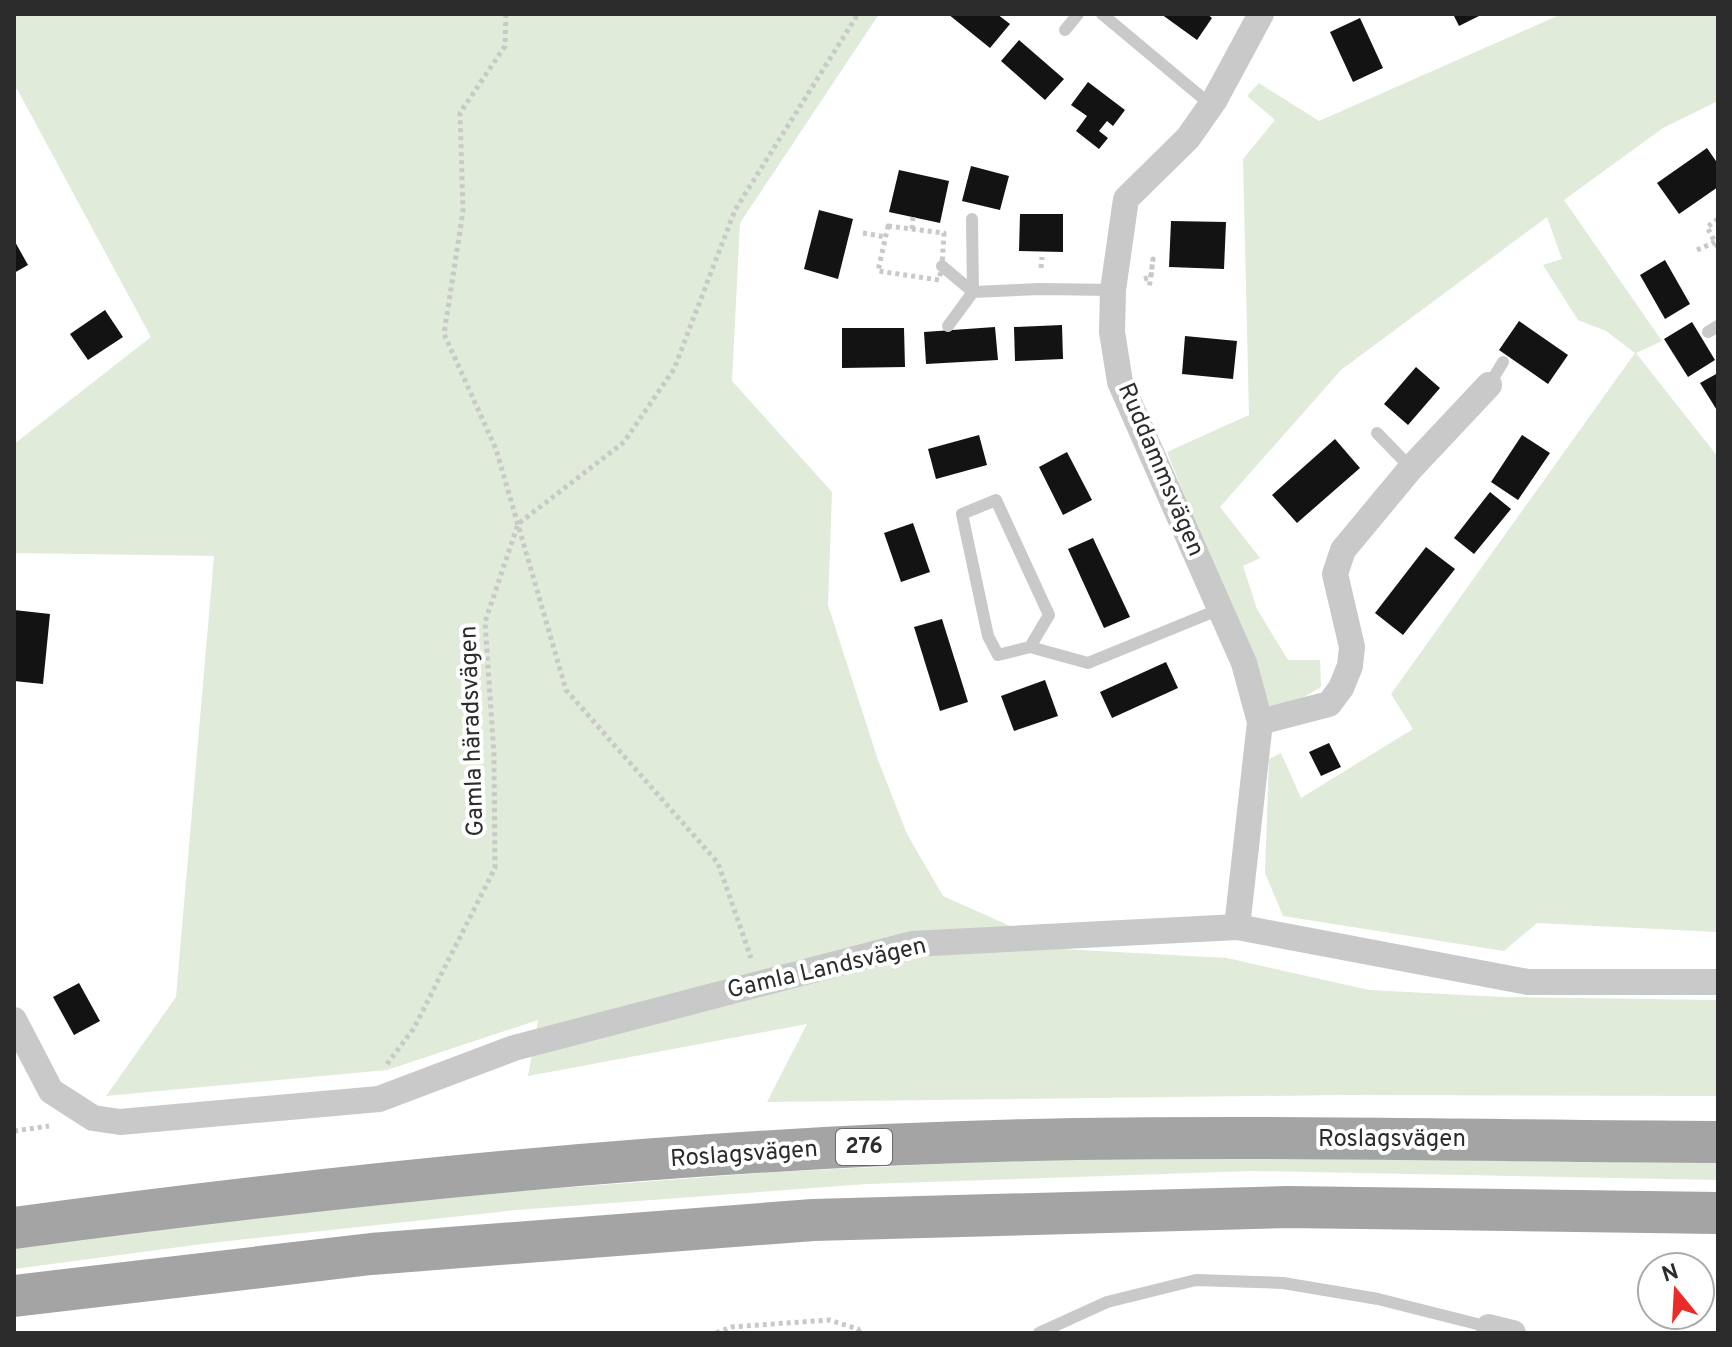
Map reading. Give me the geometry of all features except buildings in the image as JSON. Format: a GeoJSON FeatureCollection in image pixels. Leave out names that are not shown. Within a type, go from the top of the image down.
{"type":"FeatureCollection","features":[{"type":"Feature","properties":{"kind":"main road","name":"Roslagsvägen"},"geometry":{"type":"LineString","coordinates":[[14,1228],[186,1205],[483,1172],[801,1150],[1030,1140],[1718,1142]]}},
{"type":"Feature","properties":{"kind":"main road"},"geometry":{"type":"LineString","coordinates":[[14,1296],[371,1254],[813,1220],[1287,1207],[1718,1213]]}},
{"type":"Feature","properties":{"kind":"street","name":"Ruddammsvägen"},"geometry":{"type":"LineString","coordinates":[[1237,927],[1260,722],[1244,663],[1120,382],[1112,332],[1113,290],[1126,199],[1188,138],[1211,105],[1261,14]]}},
{"type":"Feature","properties":{"kind":"street"},"geometry":{"type":"LineString","coordinates":[[1260,722],[1329,704],[1341,688],[1350,666],[1352,647],[1335,574],[1343,550],[1411,468],[1489,385]]}},
{"type":"Feature","properties":{"kind":"street","name":"Gamla Landsvägen"},"geometry":{"type":"LineString","coordinates":[[14,1020],[51,1091],[93,1118],[120,1122],[379,1099],[514,1048],[912,944],[1237,927],[1528,982],[1718,982]]}},
{"type":"Feature","properties":{"kind":"lane"},"geometry":{"type":"LineString","coordinates":[[1065,30],[1078,14]]}},
{"type":"Feature","properties":{"kind":"lane"},"geometry":{"type":"LineString","coordinates":[[1102,14],[1211,105]]}},
{"type":"Feature","properties":{"kind":"lane"},"geometry":{"type":"LineString","coordinates":[[948,326],[973,292],[972,219]]}},
{"type":"Feature","properties":{"kind":"lane"},"geometry":{"type":"LineString","coordinates":[[942,266],[973,292],[1113,290]]}},
{"type":"Feature","properties":{"kind":"lane"},"geometry":{"type":"LineString","coordinates":[[1489,385],[1503,362]]}},
{"type":"Feature","properties":{"kind":"lane"},"geometry":{"type":"LineString","coordinates":[[1377,433],[1411,468]]}},
{"type":"Feature","properties":{"kind":"lane"},"geometry":{"type":"LineString","coordinates":[[1030,647],[1049,615],[996,500],[962,514],[988,636],[998,655],[1030,647],[1088,663],[1220,609]]}},
{"type":"Feature","properties":{"kind":"lane"},"geometry":{"type":"LineString","coordinates":[[1039,1333],[1107,1302],[1196,1280],[1283,1283],[1378,1299],[1501,1330]]}},
{"type":"Feature","properties":{"kind":"path"},"geometry":{"type":"LineString","coordinates":[[506,14],[505,46],[460,113],[463,211],[444,334],[496,449],[566,690],[718,863],[759,984]]}},
{"type":"Feature","properties":{"kind":"path"},"geometry":{"type":"LineString","coordinates":[[518,524],[624,442],[674,369],[735,210],[858,14]]}},
{"type":"Feature","properties":{"kind":"path"},"geometry":{"type":"LineString","coordinates":[[912,229],[913,217]]}},
{"type":"Feature","properties":{"kind":"path"},"geometry":{"type":"LineString","coordinates":[[1697,250],[1716,245],[1707,227],[1718,219]]}},
{"type":"Feature","properties":{"kind":"path"},"geometry":{"type":"LineString","coordinates":[[939,280],[878,271],[888,226],[944,233]]}},
{"type":"Feature","properties":{"kind":"path"},"geometry":{"type":"LineString","coordinates":[[863,233],[886,237]]}},
{"type":"Feature","properties":{"kind":"path","name":"Gamla häradsvägen"},"geometry":{"type":"LineString","coordinates":[[379,1099],[372,1083],[414,1028],[495,868],[494,755],[485,622],[518,524]]}},
{"type":"Feature","properties":{"kind":"path"},"geometry":{"type":"LineString","coordinates":[[716,1333],[731,1327],[829,1320],[858,1329],[860,1333]]}},
{"type":"Feature","properties":{"kind":"green space"},"geometry":{"type":"Polygon","coordinates":[[[14,14],[879,14],[740,223],[732,381],[832,492],[828,605],[878,760],[907,834],[943,896],[1062,949],[1227,958],[1369,990],[1502,997],[1718,1000],[1718,1096],[1344,1095],[767,1102],[807,1024],[528,1076],[538,1020],[387,1070],[106,1096],[176,997],[214,556],[14,553],[14,444],[151,337],[17,89],[14,90],[14,14]]]}},
{"type":"Feature","properties":{"kind":"green space"},"geometry":{"type":"Polygon","coordinates":[[[1562,14],[1718,14],[1718,101],[1663,128],[1564,200],[1662,341],[1636,353],[1718,457],[1718,932],[1537,923],[1504,951],[1283,916],[1265,873],[1269,759],[1281,753],[1301,798],[1413,729],[1391,694],[1635,353],[1606,331],[1578,320],[1543,265],[1562,259],[1547,217],[1341,370],[1220,507],[1260,558],[1243,566],[1257,609],[1288,660],[1320,660],[1321,687],[1294,703],[1268,710],[1167,452],[1249,415],[1243,159],[1275,120],[1247,96],[1259,83],[1319,121],[1562,14]]]}},
{"type":"Feature","properties":{"kind":"green space"},"geometry":{"type":"Polygon","coordinates":[[[1339,1156],[1718,1162],[1718,1180],[1252,1171],[867,1184],[516,1210],[210,1243],[14,1269],[14,1248],[387,1201],[774,1172],[1021,1160],[1339,1156]]]}}]}
